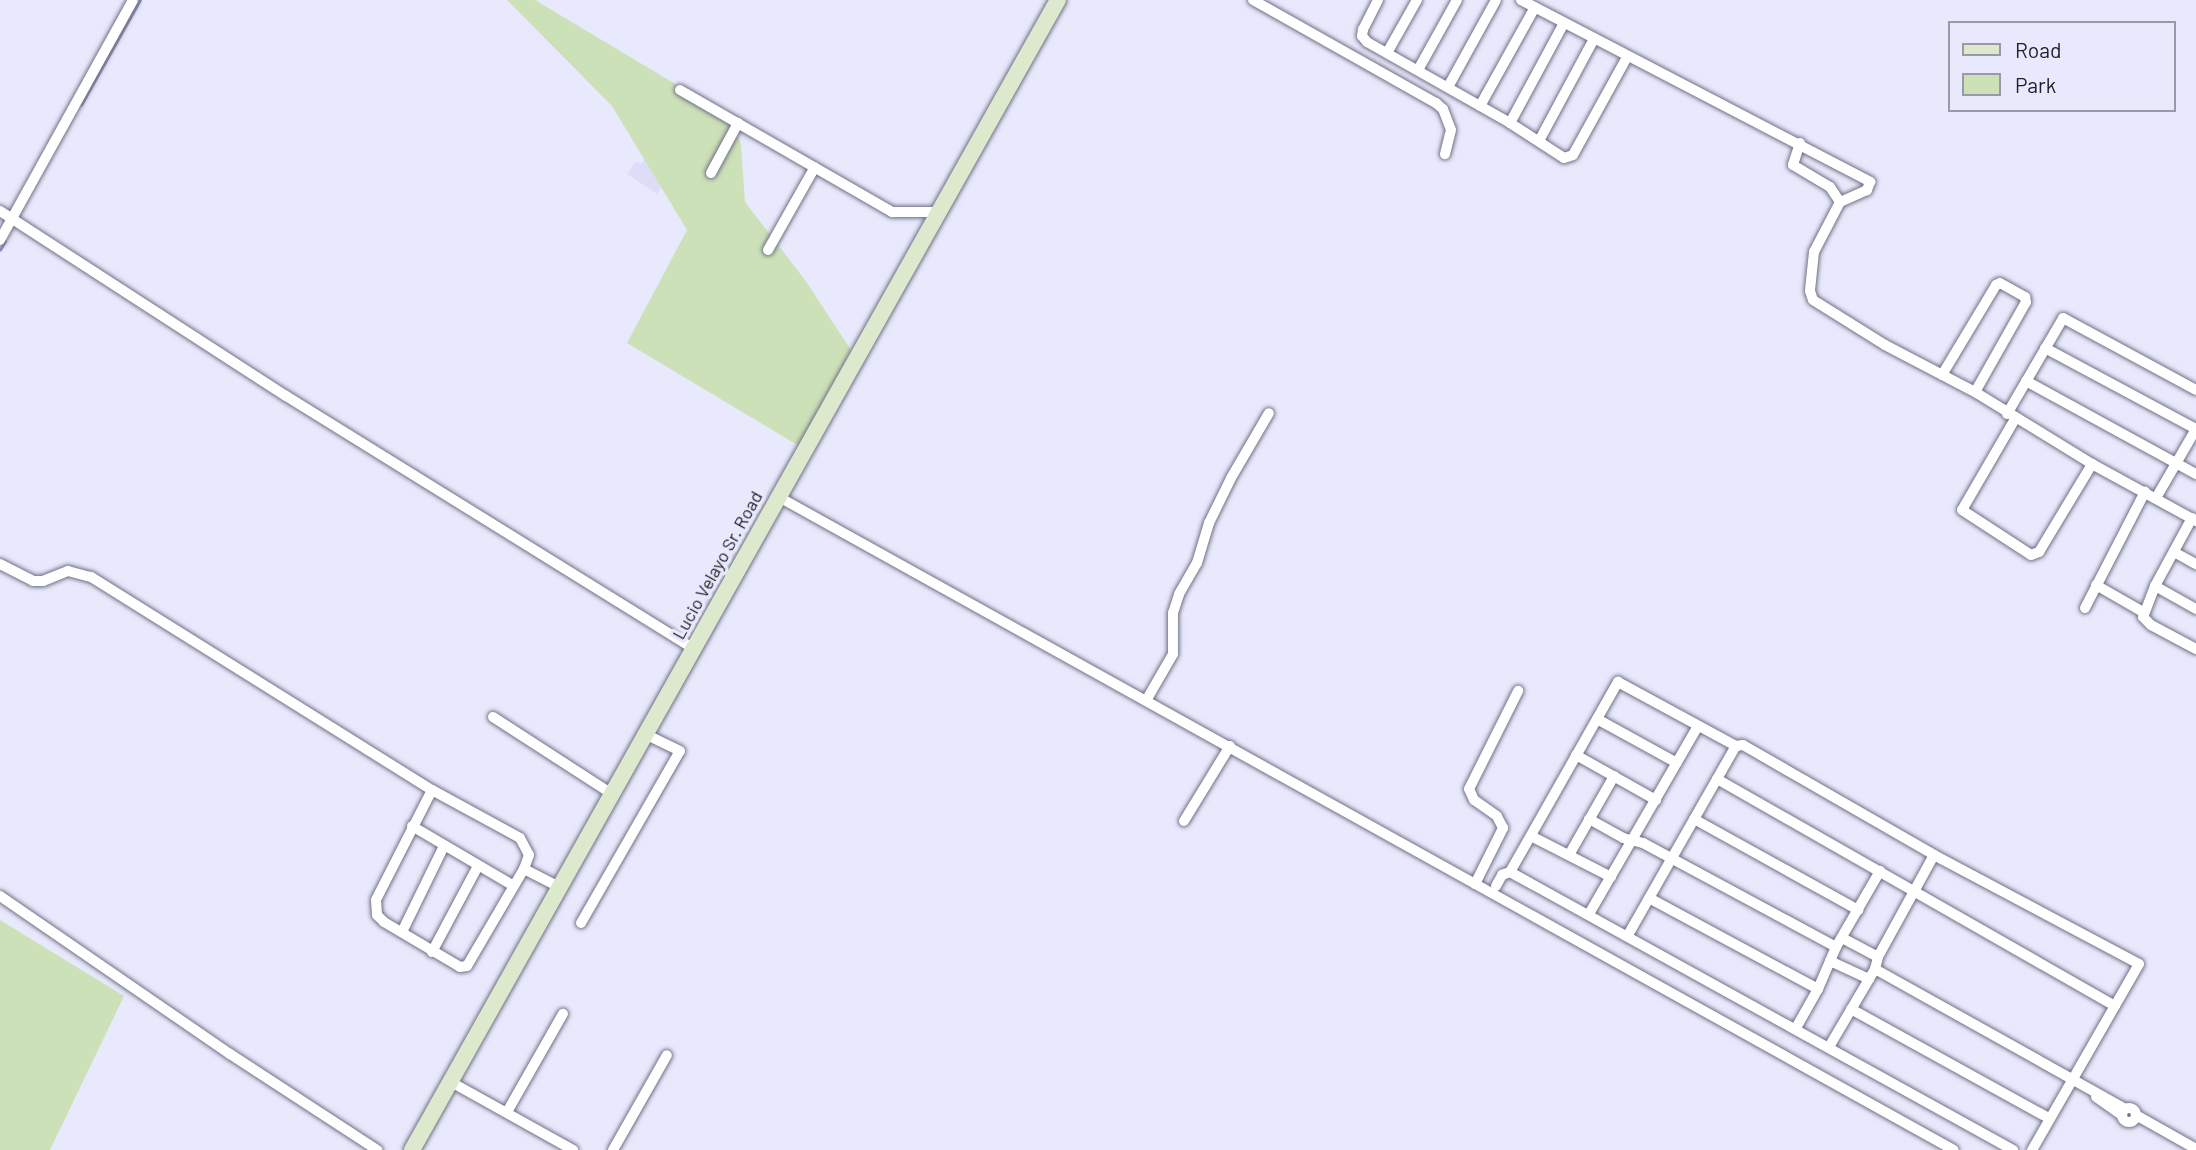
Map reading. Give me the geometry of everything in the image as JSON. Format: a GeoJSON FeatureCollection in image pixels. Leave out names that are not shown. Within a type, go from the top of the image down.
{"type":"FeatureCollection","features":[{"type":"Feature","properties":{"kind":"main road","name":"Lucio Velayo Sr. Road"},"geometry":{"type":"LineString","coordinates":[[412,1150],[1058,0]]}},
{"type":"Feature","properties":{"kind":"street"},"geometry":{"type":"LineString","coordinates":[[0,240],[133,0]]}},
{"type":"Feature","properties":{"kind":"street"},"geometry":{"type":"LineString","coordinates":[[1253,0],[1436,103],[1443,109],[1451,130],[1445,153]]}},
{"type":"Feature","properties":{"kind":"street"},"geometry":{"type":"LineString","coordinates":[[1378,0],[1362,36],[1564,158],[1573,155],[1627,57]]}},
{"type":"Feature","properties":{"kind":"street"},"geometry":{"type":"LineString","coordinates":[[1387,53],[1417,0]]}},
{"type":"Feature","properties":{"kind":"street"},"geometry":{"type":"LineString","coordinates":[[1418,70],[1457,0]]}},
{"type":"Feature","properties":{"kind":"street"},"geometry":{"type":"LineString","coordinates":[[1448,87],[1496,0]]}},
{"type":"Feature","properties":{"kind":"street"},"geometry":{"type":"LineString","coordinates":[[1521,0],[1870,182],[1867,190],[1840,202],[1814,252],[1810,292],[1813,300],[1975,392],[2011,417],[2092,464],[2194,519],[2155,586],[2143,611],[2143,617],[2151,625],[2196,649]]}},
{"type":"Feature","properties":{"kind":"street"},"geometry":{"type":"LineString","coordinates":[[1480,106],[1535,7]]}},
{"type":"Feature","properties":{"kind":"street"},"geometry":{"type":"LineString","coordinates":[[1510,123],[1564,23]]}},
{"type":"Feature","properties":{"kind":"street"},"geometry":{"type":"LineString","coordinates":[[1539,141],[1594,38]]}},
{"type":"Feature","properties":{"kind":"street"},"geometry":{"type":"LineString","coordinates":[[680,90],[891,212],[937,212]]}},
{"type":"Feature","properties":{"kind":"street"},"geometry":{"type":"LineString","coordinates":[[711,173],[737,123]]}},
{"type":"Feature","properties":{"kind":"street"},"geometry":{"type":"LineString","coordinates":[[1800,144],[1793,164],[1830,187],[1840,202]]}},
{"type":"Feature","properties":{"kind":"street"},"geometry":{"type":"LineString","coordinates":[[768,250],[815,167]]}},
{"type":"Feature","properties":{"kind":"street"},"geometry":{"type":"LineString","coordinates":[[0,211],[286,396],[693,648]]}},
{"type":"Feature","properties":{"kind":"street"},"geometry":{"type":"LineString","coordinates":[[1942,375],[1996,285],[2000,283],[2025,297],[2026,302],[1975,392]]}},
{"type":"Feature","properties":{"kind":"street"},"geometry":{"type":"LineString","coordinates":[[2092,464],[2039,552],[2031,555],[1962,510],[2011,417],[2026,382],[2063,318],[2196,390]]}},
{"type":"Feature","properties":{"kind":"street"},"geometry":{"type":"LineString","coordinates":[[2046,348],[2196,429],[2156,498]]}},
{"type":"Feature","properties":{"kind":"street"},"geometry":{"type":"LineString","coordinates":[[2026,382],[2196,474]]}},
{"type":"Feature","properties":{"kind":"street"},"geometry":{"type":"LineString","coordinates":[[1147,699],[1173,654],[1173,613],[1179,594],[1197,563],[1209,523],[1231,478],[1269,413]]}},
{"type":"Feature","properties":{"kind":"street"},"geometry":{"type":"LineString","coordinates":[[2085,608],[2145,492]]}},
{"type":"Feature","properties":{"kind":"street"},"geometry":{"type":"LineString","coordinates":[[777,496],[1147,699],[1954,1150]]}},
{"type":"Feature","properties":{"kind":"street"},"geometry":{"type":"LineString","coordinates":[[2174,552],[2196,564]]}},
{"type":"Feature","properties":{"kind":"street"},"geometry":{"type":"LineString","coordinates":[[0,564],[20,577],[33,581],[43,581],[68,571],[90,577],[432,790],[520,838],[529,855],[524,869],[467,967],[460,967],[432,951],[377,915],[376,900],[432,790]]}},
{"type":"Feature","properties":{"kind":"street"},"geometry":{"type":"LineString","coordinates":[[2096,585],[2143,611]]}},
{"type":"Feature","properties":{"kind":"street"},"geometry":{"type":"LineString","coordinates":[[2155,586],[2196,609]]}},
{"type":"Feature","properties":{"kind":"street"},"geometry":{"type":"LineString","coordinates":[[1496,886],[1502,876],[1510,872],[1618,682],[1736,746],[1743,745],[1934,855],[2139,964],[2032,1150]]}},
{"type":"Feature","properties":{"kind":"street"},"geometry":{"type":"LineString","coordinates":[[1475,884],[1503,828],[1497,816],[1474,800],[1469,789],[1518,691]]}},
{"type":"Feature","properties":{"kind":"street"},"geometry":{"type":"LineString","coordinates":[[493,717],[612,794]]}},
{"type":"Feature","properties":{"kind":"street"},"geometry":{"type":"LineString","coordinates":[[1597,719],[1677,763]]}},
{"type":"Feature","properties":{"kind":"street"},"geometry":{"type":"LineString","coordinates":[[1589,914],[1698,726]]}},
{"type":"Feature","properties":{"kind":"street"},"geometry":{"type":"LineString","coordinates":[[581,923],[680,751],[645,734]]}},
{"type":"Feature","properties":{"kind":"street"},"geometry":{"type":"LineString","coordinates":[[1184,821],[1230,746]]}},
{"type":"Feature","properties":{"kind":"street"},"geometry":{"type":"LineString","coordinates":[[1628,935],[1736,746]]}},
{"type":"Feature","properties":{"kind":"street"},"geometry":{"type":"LineString","coordinates":[[1576,755],[1656,800]]}},
{"type":"Feature","properties":{"kind":"street"},"geometry":{"type":"LineString","coordinates":[[1569,855],[1614,776]]}},
{"type":"Feature","properties":{"kind":"street"},"geometry":{"type":"LineString","coordinates":[[1717,779],[2115,1006]]}},
{"type":"Feature","properties":{"kind":"street"},"geometry":{"type":"LineString","coordinates":[[1589,819],[1876,963],[2094,1095],[2107,1108],[2123,1112],[2125,1121],[2134,1118],[2196,1149]]}},
{"type":"Feature","properties":{"kind":"street"},"geometry":{"type":"LineString","coordinates":[[1694,819],[1858,910]]}},
{"type":"Feature","properties":{"kind":"street"},"geometry":{"type":"LineString","coordinates":[[412,826],[514,886]]}},
{"type":"Feature","properties":{"kind":"street"},"geometry":{"type":"LineString","coordinates":[[1531,836],[1611,877]]}},
{"type":"Feature","properties":{"kind":"street"},"geometry":{"type":"LineString","coordinates":[[402,932],[444,846]]}},
{"type":"Feature","properties":{"kind":"street"},"geometry":{"type":"LineString","coordinates":[[1829,1047],[1869,979],[1934,855]]}},
{"type":"Feature","properties":{"kind":"street"},"geometry":{"type":"LineString","coordinates":[[432,951],[478,866]]}},
{"type":"Feature","properties":{"kind":"street"},"geometry":{"type":"LineString","coordinates":[[524,869],[559,887]]}},
{"type":"Feature","properties":{"kind":"street"},"geometry":{"type":"LineString","coordinates":[[1796,1028],[1839,943],[1880,871]]}},
{"type":"Feature","properties":{"kind":"street"},"geometry":{"type":"LineString","coordinates":[[1510,872],[2013,1150]]}},
{"type":"Feature","properties":{"kind":"street"},"geometry":{"type":"LineString","coordinates":[[0,896],[230,1054],[377,1150]]}},
{"type":"Feature","properties":{"kind":"street"},"geometry":{"type":"LineString","coordinates":[[1648,898],[1818,989]]}},
{"type":"Feature","properties":{"kind":"street"},"geometry":{"type":"LineString","coordinates":[[1830,961],[1869,979]]}},
{"type":"Feature","properties":{"kind":"street"},"geometry":{"type":"LineString","coordinates":[[1851,1009],[2050,1119]]}},
{"type":"Feature","properties":{"kind":"street"},"geometry":{"type":"LineString","coordinates":[[507,1112],[563,1014]]}},
{"type":"Feature","properties":{"kind":"street"},"geometry":{"type":"LineString","coordinates":[[613,1150],[667,1055]]}},
{"type":"Feature","properties":{"kind":"street"},"geometry":{"type":"LineString","coordinates":[[451,1082],[573,1150]]}},
{"type":"Feature","properties":{"kind":"street"},"geometry":{"type":"LineString","coordinates":[[2134,1118],[2185,1150]]}},
{"type":"Feature","properties":{"kind":"shaded area"},"geometry":{"type":"Polygon","coordinates":[[[649,154],[672,169],[657,194],[627,174],[635,162],[641,164],[649,154]]]}},
{"type":"Feature","properties":{"kind":"green space"},"geometry":{"type":"Polygon","coordinates":[[[507,0],[535,0],[732,118],[741,145],[745,202],[805,280],[851,350],[799,446],[627,343],[687,230],[612,106],[507,0]]]}},
{"type":"Feature","properties":{"kind":"green space"},"geometry":{"type":"Polygon","coordinates":[[[0,920],[124,996],[50,1150],[0,1150],[0,920]]]}},
{"type":"Feature","properties":{"kind":"waterway"},"geometry":{"type":"LineString","coordinates":[[81,105],[140,0]]}},
{"type":"Feature","properties":{"kind":"waterway"},"geometry":{"type":"LineString","coordinates":[[0,250],[5,241]]}}]}
